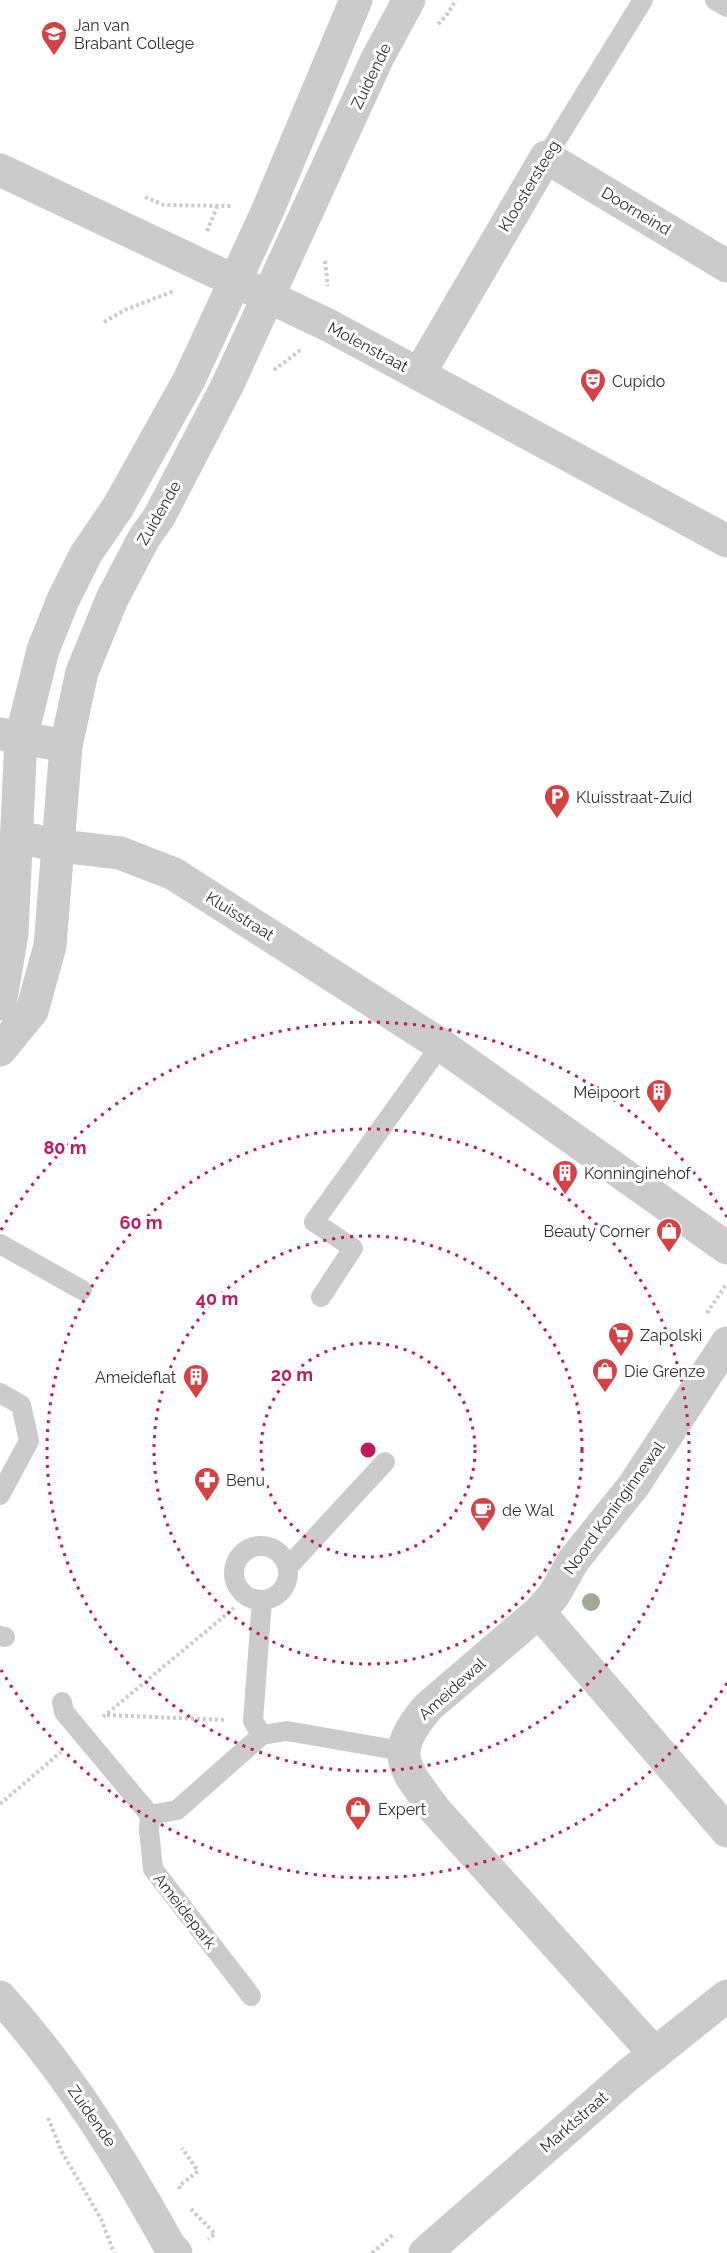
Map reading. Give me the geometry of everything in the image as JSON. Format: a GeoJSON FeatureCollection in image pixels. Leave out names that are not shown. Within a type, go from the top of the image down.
{"type":"FeatureCollection","features":[{"type":"Feature","properties":{"kind":"street"},"geometry":{"type":"LineString","coordinates":[[0,1004],[12,934],[18,837],[10,736],[63,600],[86,554],[118,507],[189,380],[267,212],[356,0]]}},
{"type":"Feature","properties":{"kind":"street","name":"Zuidende"},"geometry":{"type":"LineString","coordinates":[[0,1050],[32,1011],[50,946],[60,846],[66,746],[82,672],[112,599],[144,538],[159,518],[228,384],[267,297],[316,229],[377,60],[409,0]]}},
{"type":"Feature","properties":{"kind":"street","name":"Doorneind"},"geometry":{"type":"LineString","coordinates":[[546,157],[727,266]]}},
{"type":"Feature","properties":{"kind":"street","name":"Kloostersteeg"},"geometry":{"type":"LineString","coordinates":[[419,374],[546,157]]}},
{"type":"Feature","properties":{"kind":"street","name":"Molenstraat"},"geometry":{"type":"LineString","coordinates":[[0,170],[319,321],[727,540]]}},
{"type":"Feature","properties":{"kind":"street"},"geometry":{"type":"LineString","coordinates":[[10,736],[66,746]]}},
{"type":"Feature","properties":{"kind":"street","name":"Kluisstraat"},"geometry":{"type":"LineString","coordinates":[[18,837],[60,846],[120,853],[174,874],[441,1045],[727,1248]]}},
{"type":"Feature","properties":{"kind":"street","name":"Noord Koninginnewal"},"geometry":{"type":"LineString","coordinates":[[539,1612],[554,1595],[573,1561],[634,1485],[727,1343]]}},
{"type":"Feature","properties":{"kind":"street"},"geometry":{"type":"LineString","coordinates":[[539,1612],[727,1832]]}},
{"type":"Feature","properties":{"kind":"street","name":"Ameidewal"},"geometry":{"type":"LineString","coordinates":[[402,1751],[414,1724],[428,1707],[539,1612]]}},
{"type":"Feature","properties":{"kind":"street"},"geometry":{"type":"LineString","coordinates":[[402,1751],[409,1774],[435,1810],[655,2054]]}},
{"type":"Feature","properties":{"kind":"street","name":"Marktstraat"},"geometry":{"type":"LineString","coordinates":[[425,2253],[628,2075],[727,1996]]}},
{"type":"Feature","properties":{"kind":"street","name":"Zuidende"},"geometry":{"type":"LineString","coordinates":[[0,1997],[82,2100],[178,2249]]}},
{"type":"Feature","properties":{"kind":"lane","name":"Kloostersteeg"},"geometry":{"type":"LineString","coordinates":[[546,157],[643,0]]}},
{"type":"Feature","properties":{"kind":"lane"},"geometry":{"type":"LineString","coordinates":[[716,0],[727,7]]}},
{"type":"Feature","properties":{"kind":"lane"},"geometry":{"type":"LineString","coordinates":[[321,1297],[353,1248],[314,1222],[441,1045]]}},
{"type":"Feature","properties":{"kind":"lane"},"geometry":{"type":"LineString","coordinates":[[0,1244],[82,1290]]}},
{"type":"Feature","properties":{"kind":"lane"},"geometry":{"type":"LineString","coordinates":[[0,1393],[21,1405],[29,1442],[0,1496]]}},
{"type":"Feature","properties":{"kind":"lane"},"geometry":{"type":"LineString","coordinates":[[288,1567],[275,1549],[266,1546],[250,1547],[242,1552],[234,1568],[234,1578],[237,1587],[255,1598],[271,1598],[285,1586],[288,1567],[385,1462]]}},
{"type":"Feature","properties":{"kind":"lane"},"geometry":{"type":"LineString","coordinates":[[60,1708],[150,1815],[177,1810],[257,1728],[255,1598]]}},
{"type":"Feature","properties":{"kind":"lane"},"geometry":{"type":"LineString","coordinates":[[257,1728],[402,1751]]}},
{"type":"Feature","properties":{"kind":"lane","name":"Ameidepark"},"geometry":{"type":"LineString","coordinates":[[150,1815],[148,1830],[153,1869],[251,1996]]}},
{"type":"Feature","properties":{"kind":"path"},"geometry":{"type":"LineString","coordinates":[[143,196],[164,205],[217,207],[244,205],[267,212]]}},
{"type":"Feature","properties":{"kind":"path"},"geometry":{"type":"LineString","coordinates":[[316,229],[325,262],[330,299],[319,321]]}},
{"type":"Feature","properties":{"kind":"path"},"geometry":{"type":"LineString","coordinates":[[104,322],[125,310],[178,289]]}},
{"type":"Feature","properties":{"kind":"path"},"geometry":{"type":"LineString","coordinates":[[0,1804],[105,1715],[255,1598]]}},
{"type":"Feature","properties":{"kind":"path"},"geometry":{"type":"LineString","coordinates":[[105,1715],[257,1728]]}},
{"type":"Feature","properties":{"kind":"path"},"geometry":{"type":"LineString","coordinates":[[182,2148],[198,2171],[179,2186],[182,2194]]}},
{"type":"Feature","properties":{"kind":"path"},"geometry":{"type":"LineString","coordinates":[[178,2249],[215,2234],[184,2202]]}},
{"type":"Feature","properties":{"kind":"place","name":"Jan van Brabant College"},"geometry":{"type":"Point","coordinates":[54,57]}},
{"type":"Feature","properties":{"kind":"place","name":"Cupido"},"geometry":{"type":"Point","coordinates":[593,404]}},
{"type":"Feature","properties":{"kind":"place","name":"Kluisstraat-Zuid"},"geometry":{"type":"Point","coordinates":[557,820]}},
{"type":"Feature","properties":{"kind":"place","name":"Meipoort"},"geometry":{"type":"Point","coordinates":[659,1115]}},
{"type":"Feature","properties":{"kind":"place","name":"Konninginehof"},"geometry":{"type":"Point","coordinates":[565,1196]}},
{"type":"Feature","properties":{"kind":"place","name":"Beauty Corner"},"geometry":{"type":"Point","coordinates":[669,1254]}},
{"type":"Feature","properties":{"kind":"place","name":"Zapolski"},"geometry":{"type":"Point","coordinates":[621,1358]}},
{"type":"Feature","properties":{"kind":"place","name":"Die Grenze"},"geometry":{"type":"Point","coordinates":[605,1394]}},
{"type":"Feature","properties":{"kind":"place","name":"Ameideflat"},"geometry":{"type":"Point","coordinates":[196,1400]}},
{"type":"Feature","properties":{"kind":"place","name":"Benu"},"geometry":{"type":"Point","coordinates":[207,1503]}},
{"type":"Feature","properties":{"kind":"place","name":"de Wal"},"geometry":{"type":"Point","coordinates":[483,1533]}},
{"type":"Feature","properties":{"kind":"place","name":"Expert"},"geometry":{"type":"Point","coordinates":[358,1832]}}]}
